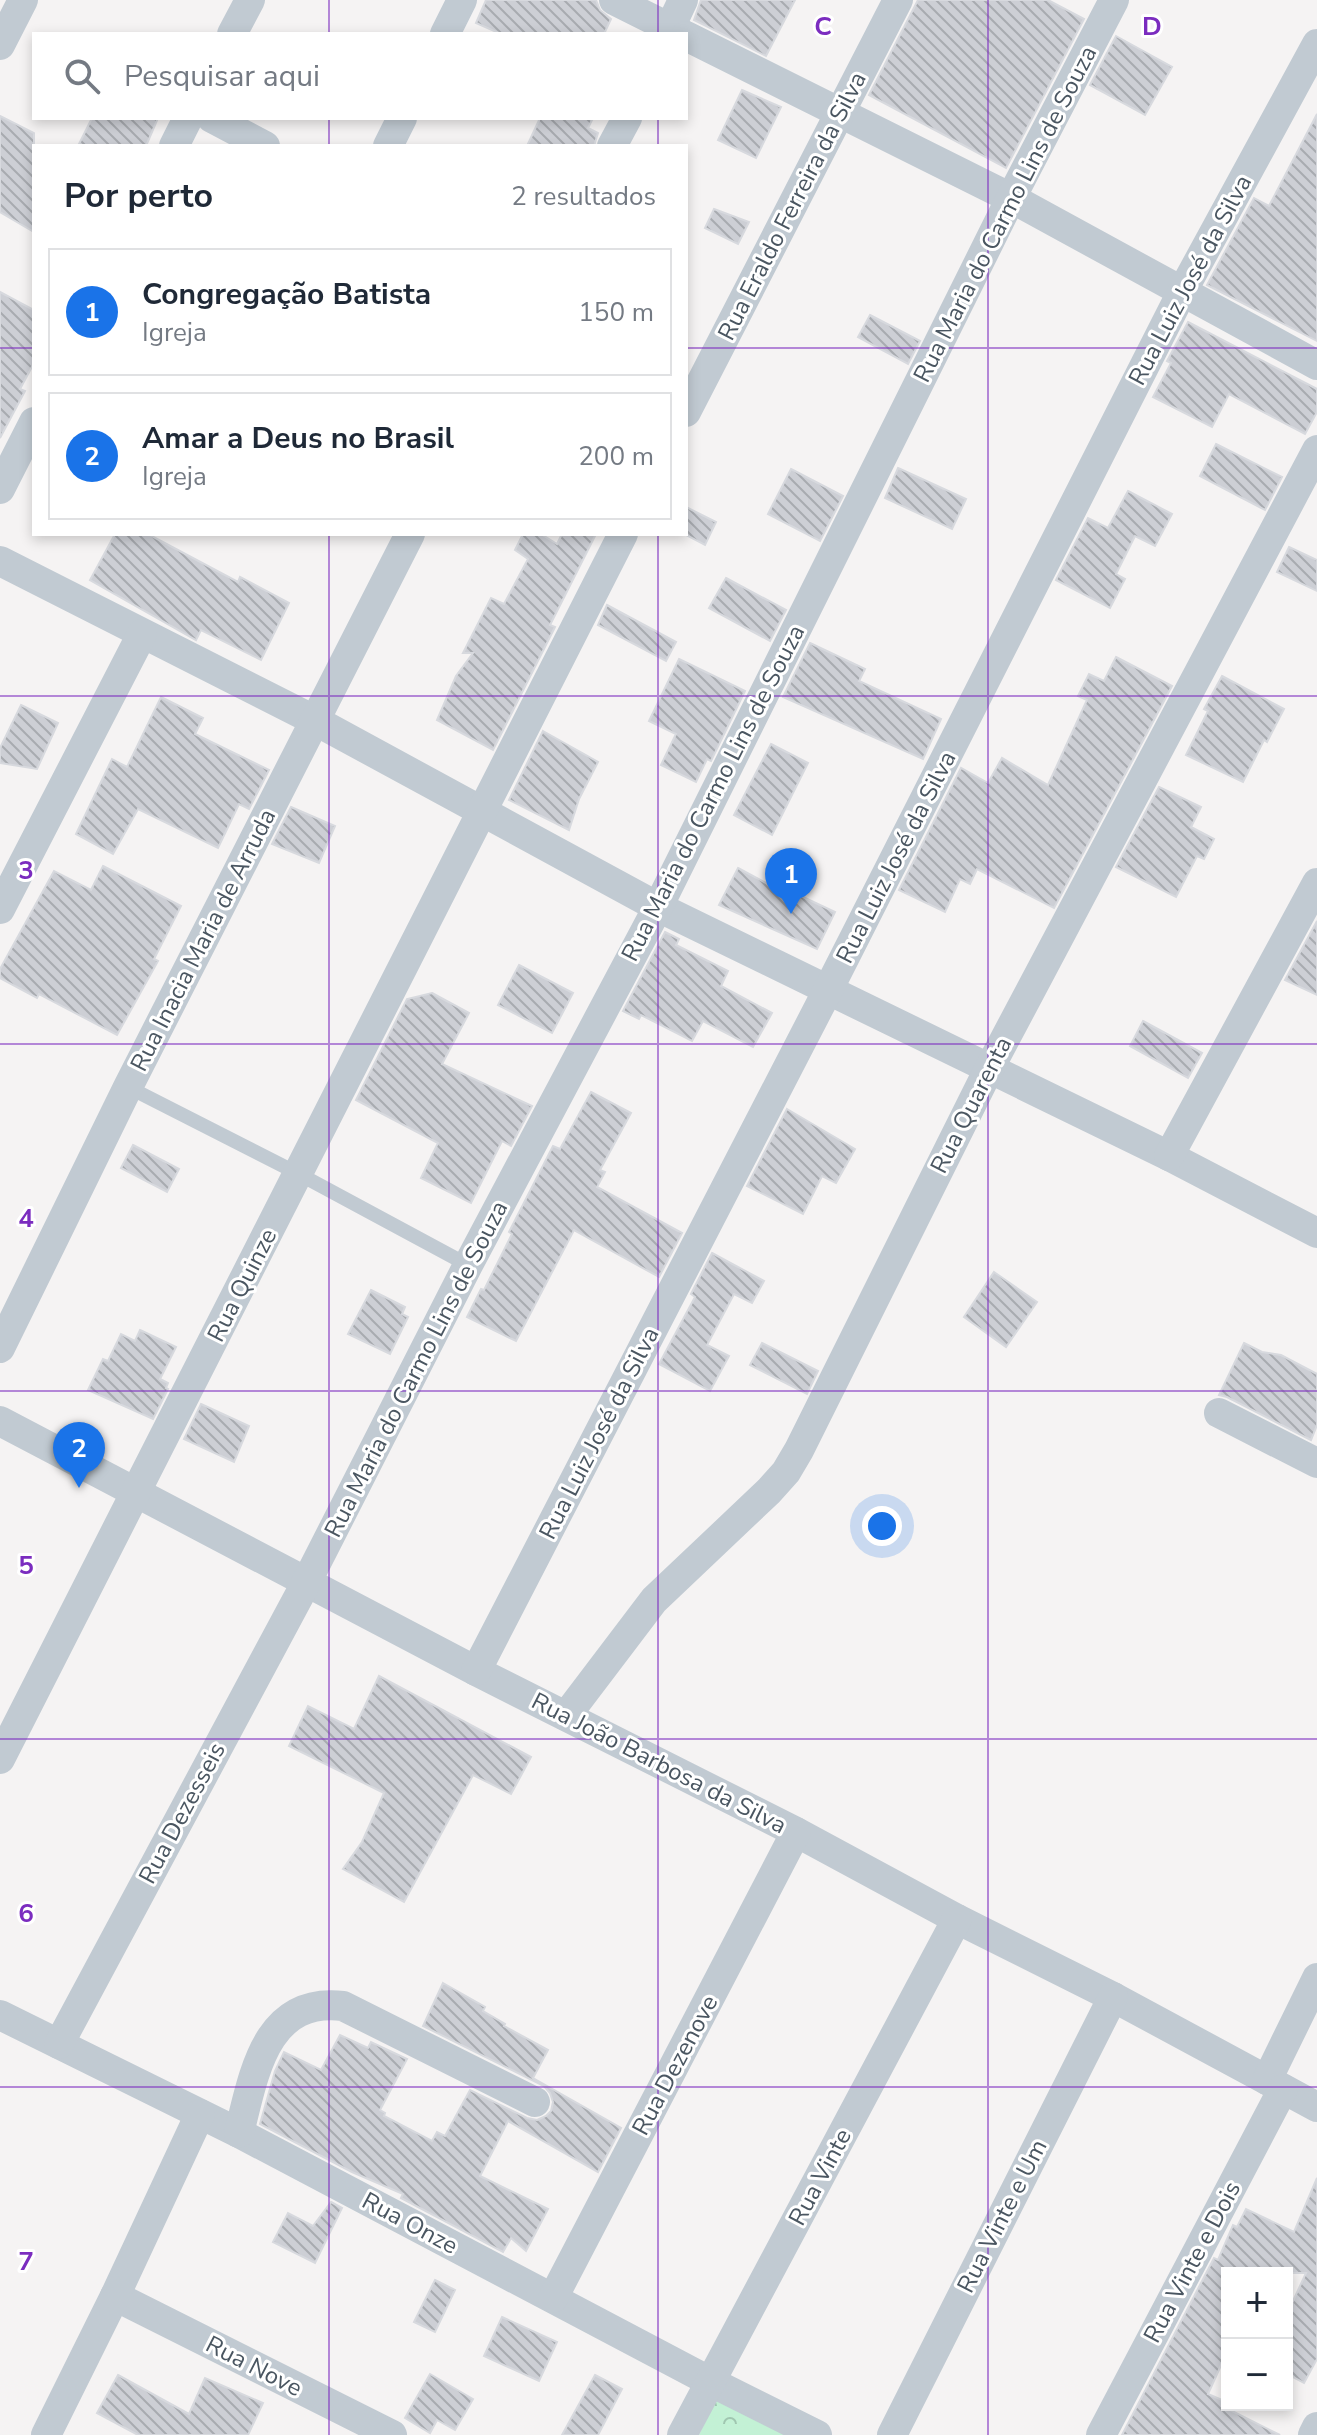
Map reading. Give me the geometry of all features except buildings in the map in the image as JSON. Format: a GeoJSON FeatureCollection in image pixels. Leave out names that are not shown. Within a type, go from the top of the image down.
{"type":"FeatureCollection","features":[{"type":"Feature","properties":{"kind":"street"},"geometry":{"type":"LineString","coordinates":[[0,45],[23,0]]}},
{"type":"Feature","properties":{"kind":"street"},"geometry":{"type":"LineString","coordinates":[[233,32],[250,0]]}},
{"type":"Feature","properties":{"kind":"street"},"geometry":{"type":"LineString","coordinates":[[446,32],[462,0]]}},
{"type":"Feature","properties":{"kind":"street"},"geometry":{"type":"LineString","coordinates":[[614,0],[674,32]]}},
{"type":"Feature","properties":{"kind":"street"},"geometry":{"type":"LineString","coordinates":[[676,32],[683,0]]}},
{"type":"Feature","properties":{"kind":"street","name":"Rua Eraldo Ferreira da Silva"},"geometry":{"type":"LineString","coordinates":[[688,408],[898,0]]}},
{"type":"Feature","properties":{"kind":"street","name":"Rua Maria do Carmo Lins de Souza"},"geometry":{"type":"LineString","coordinates":[[306,1583],[468,1265],[658,907],[1011,198],[1114,0]]}},
{"type":"Feature","properties":{"kind":"street"},"geometry":{"type":"LineString","coordinates":[[688,39],[841,111],[1011,198],[1317,365]]}},
{"type":"Feature","properties":{"kind":"street","name":"Rua Luiz José da Silva"},"geometry":{"type":"LineString","coordinates":[[476,1671],[829,988],[1183,290],[1308,81],[1317,44]]}},
{"type":"Feature","properties":{"kind":"street"},"geometry":{"type":"LineString","coordinates":[[175,144],[187,120]]}},
{"type":"Feature","properties":{"kind":"street"},"geometry":{"type":"LineString","coordinates":[[216,120],[261,144]]}},
{"type":"Feature","properties":{"kind":"street"},"geometry":{"type":"LineString","coordinates":[[389,144],[401,120]]}},
{"type":"Feature","properties":{"kind":"street"},"geometry":{"type":"LineString","coordinates":[[613,144],[626,120]]}},
{"type":"Feature","properties":{"kind":"street"},"geometry":{"type":"LineString","coordinates":[[0,489],[32,426]]}},
{"type":"Feature","properties":{"kind":"street","name":"Rua Quarenta"},"geometry":{"type":"LineString","coordinates":[[566,1716],[654,1600],[786,1472],[989,1069],[1317,450]]}},
{"type":"Feature","properties":{"kind":"street","name":"Rua Inacia Maria de Arruda"},"geometry":{"type":"LineString","coordinates":[[0,1348],[128,1087],[409,536]]}},
{"type":"Feature","properties":{"kind":"street"},"geometry":{"type":"LineString","coordinates":[[481,809],[622,536]]}},
{"type":"Feature","properties":{"kind":"street"},"geometry":{"type":"LineString","coordinates":[[0,561],[314,720],[658,907],[1169,1156],[1317,1233]]}},
{"type":"Feature","properties":{"kind":"street"},"geometry":{"type":"LineString","coordinates":[[0,909],[142,634]]}},
{"type":"Feature","properties":{"kind":"street","name":"Rua Quinze"},"geometry":{"type":"LineString","coordinates":[[0,1759],[138,1493],[481,809]]}},
{"type":"Feature","properties":{"kind":"street"},"geometry":{"type":"LineString","coordinates":[[1169,1156],[1317,883]]}},
{"type":"Feature","properties":{"kind":"street"},"geometry":{"type":"LineString","coordinates":[[1219,1413],[1317,1463]]}},
{"type":"Feature","properties":{"kind":"street","name":"Rua João Barbosa da Silva"},"geometry":{"type":"LineString","coordinates":[[0,1421],[476,1671],[796,1832],[957,1919],[1113,1997],[1317,2107]]}},
{"type":"Feature","properties":{"kind":"street","name":"Rua Dezesseis"},"geometry":{"type":"LineString","coordinates":[[59,2044],[306,1583]]}},
{"type":"Feature","properties":{"kind":"street","name":"Rua Dezenove"},"geometry":{"type":"LineString","coordinates":[[553,2298],[796,1832]]}},
{"type":"Feature","properties":{"kind":"street","name":"Rua Vinte"},"geometry":{"type":"LineString","coordinates":[[682,2435],[957,1919]]}},
{"type":"Feature","properties":{"kind":"street","name":"Rua Vinte e Dois"},"geometry":{"type":"LineString","coordinates":[[1101,2435],[1275,2085],[1317,1978]]}},
{"type":"Feature","properties":{"kind":"street","name":"Rua Vinte e Um"},"geometry":{"type":"LineString","coordinates":[[892,2435],[1113,1997]]}},
{"type":"Feature","properties":{"kind":"street"},"geometry":{"type":"LineString","coordinates":[[239,2133],[255,2068],[265,2047],[281,2024],[299,2011],[322,2004],[343,2006],[535,2102]]}},
{"type":"Feature","properties":{"kind":"street","name":"Rua Onze"},"geometry":{"type":"LineString","coordinates":[[0,2015],[239,2133],[817,2435]]}},
{"type":"Feature","properties":{"kind":"street"},"geometry":{"type":"LineString","coordinates":[[46,2435],[200,2114]]}},
{"type":"Feature","properties":{"kind":"street","name":"Rua Nove"},"geometry":{"type":"LineString","coordinates":[[115,2296],[392,2435]]}},
{"type":"Feature","properties":{"kind":"street"},"geometry":{"type":"LineString","coordinates":[[1313,2435],[1317,2427]]}},
{"type":"Feature","properties":{"kind":"lane"},"geometry":{"type":"LineString","coordinates":[[128,1087],[468,1265]]}},
{"type":"Feature","properties":{"kind":"green space"},"geometry":{"type":"Polygon","coordinates":[[[716,2399],[789,2435],[699,2435],[716,2399]]]}},
{"type":"Feature","properties":{"kind":"place","name":"Congregação Batista"},"geometry":{"type":"Point","coordinates":[791,914]}},
{"type":"Feature","properties":{"kind":"place","name":"Amar a Deus no Brasil"},"geometry":{"type":"Point","coordinates":[79,1488]}}]}
